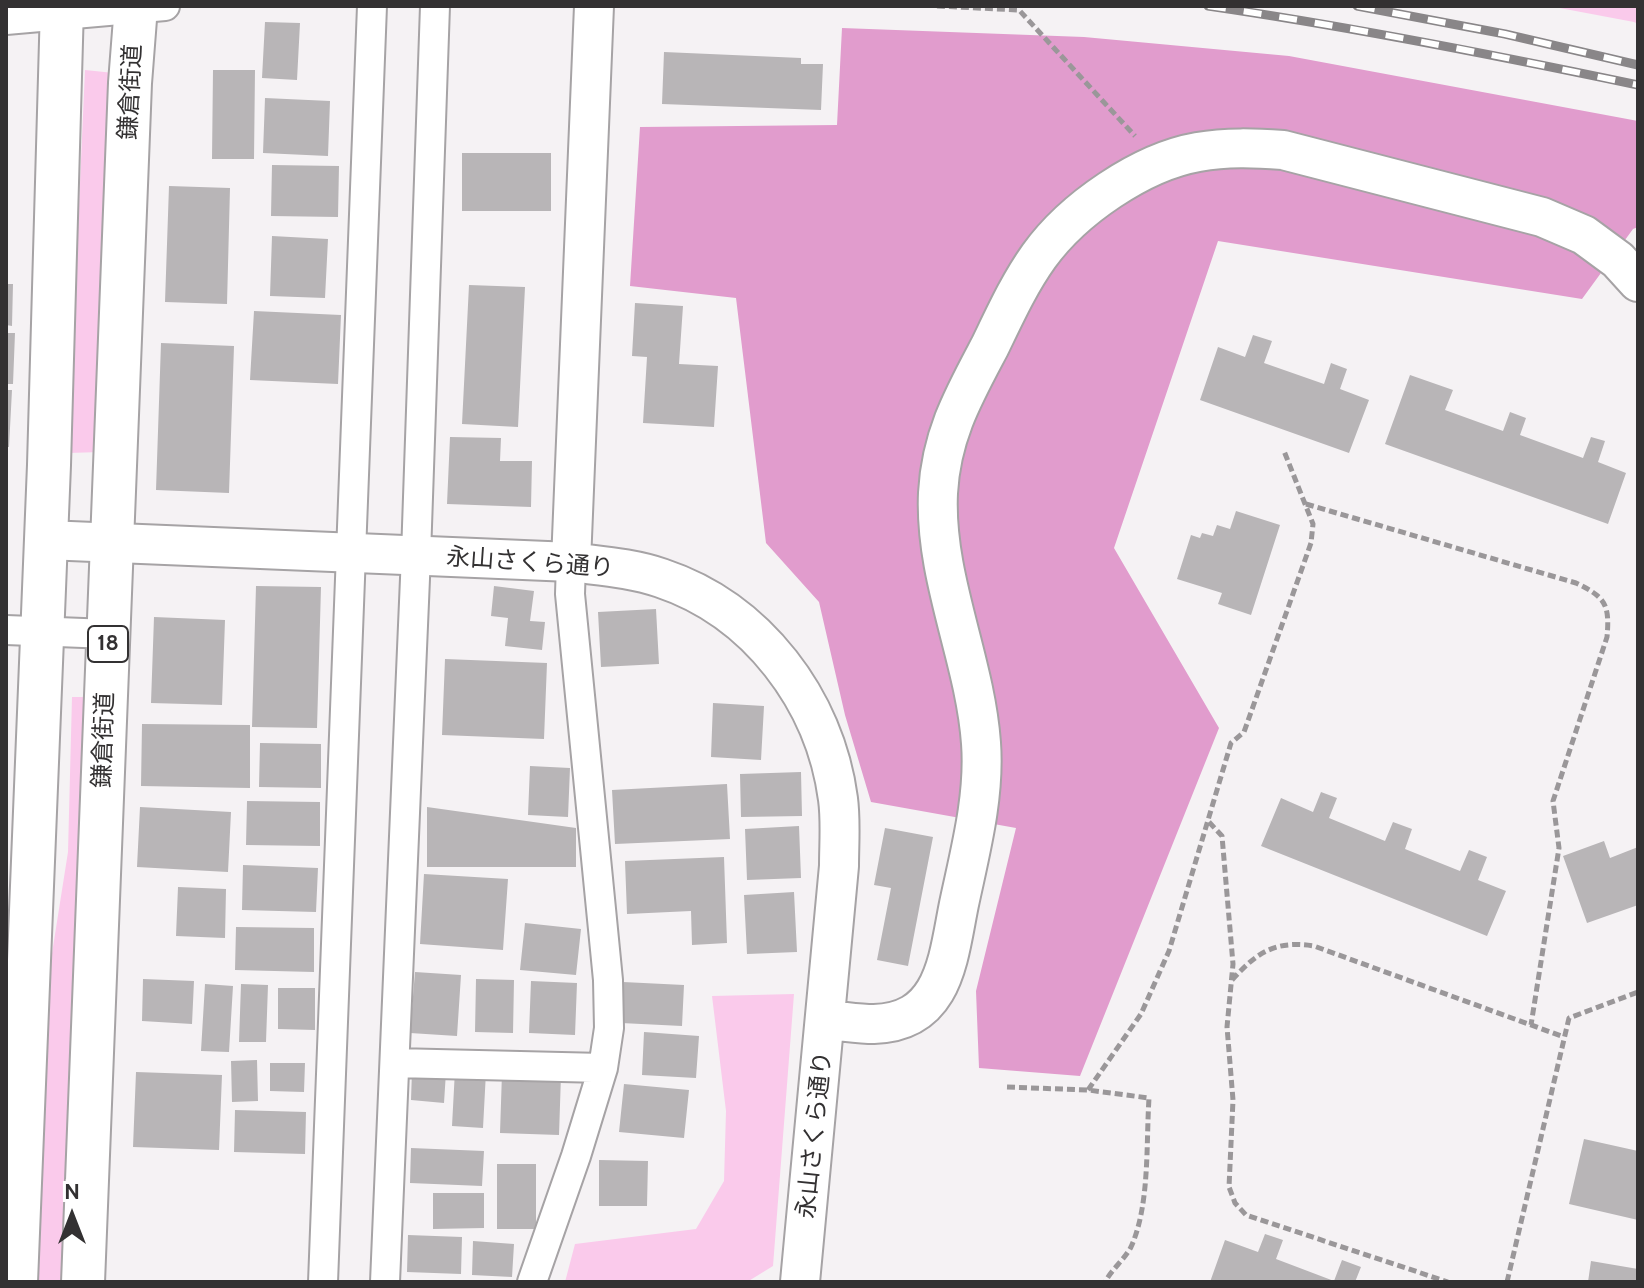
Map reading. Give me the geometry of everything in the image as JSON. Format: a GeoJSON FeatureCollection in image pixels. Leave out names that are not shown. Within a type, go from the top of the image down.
{"type":"FeatureCollection","features":[{"type":"Feature","properties":{"kind":"main road","name":"鎌倉街道"},"geometry":{"type":"LineString","coordinates":[[83,1282],[130,83],[146,7]]}},
{"type":"Feature","properties":{"kind":"main road"},"geometry":{"type":"LineString","coordinates":[[16,1282],[24,630],[46,540],[62,10]]}},
{"type":"Feature","properties":{"kind":"street"},"geometry":{"type":"LineString","coordinates":[[323,1282],[372,6]]}},
{"type":"Feature","properties":{"kind":"street"},"geometry":{"type":"LineString","coordinates":[[385,1282],[416,555],[435,6]]}},
{"type":"Feature","properties":{"kind":"street"},"geometry":{"type":"LineString","coordinates":[[532,1282],[603,1068],[609,1028],[608,980],[570,594],[594,6]]}},
{"type":"Feature","properties":{"kind":"street"},"geometry":{"type":"LineString","coordinates":[[6,20],[62,10],[146,7]]}},
{"type":"Feature","properties":{"kind":"street"},"geometry":{"type":"LineString","coordinates":[[826,1020],[874,1024],[907,1017],[932,998],[946,970],[978,809],[981,768],[978,716],[938,520],[943,449],[951,422],[1023,280],[1040,254],[1083,209],[1161,163],[1195,152],[1253,147],[1283,150],[1542,217],[1584,235],[1606,249],[1638,282]]}},
{"type":"Feature","properties":{"kind":"street","name":"永山さくら通り"},"geometry":{"type":"LineString","coordinates":[[46,540],[571,562],[620,568],[660,578],[719,606],[772,652],[809,704],[824,738],[839,801],[839,866],[800,1282]]}},
{"type":"Feature","properties":{"kind":"street"},"geometry":{"type":"LineString","coordinates":[[24,630],[109,634]]}},
{"type":"Feature","properties":{"kind":"street"},"geometry":{"type":"LineString","coordinates":[[395,1063],[603,1068]]}},
{"type":"Feature","properties":{"kind":"path"},"geometry":{"type":"LineString","coordinates":[[937,6],[1019,10],[1161,163]]}},
{"type":"Feature","properties":{"kind":"path"},"geometry":{"type":"LineString","coordinates":[[1088,1090],[1141,1014],[1164,964],[1231,743],[1244,732],[1311,543],[1313,524],[1284,451]]}},
{"type":"Feature","properties":{"kind":"path"},"geometry":{"type":"LineString","coordinates":[[1306,504],[1576,583],[1599,595],[1610,613],[1607,637],[1553,801],[1559,848],[1531,1025]]}},
{"type":"Feature","properties":{"kind":"path"},"geometry":{"type":"LineString","coordinates":[[1208,822],[1222,836],[1233,964],[1227,1027],[1233,1100],[1229,1187],[1235,1203],[1246,1215],[1448,1282]]}},
{"type":"Feature","properties":{"kind":"path"},"geometry":{"type":"LineString","coordinates":[[1231,981],[1265,951],[1291,942],[1314,946],[1564,1037]]}},
{"type":"Feature","properties":{"kind":"path"},"geometry":{"type":"LineString","coordinates":[[1507,1282],[1569,1018],[1638,992]]}},
{"type":"Feature","properties":{"kind":"path"},"geometry":{"type":"LineString","coordinates":[[1007,1087],[1088,1090],[1149,1098],[1142,1216],[1129,1250],[1105,1282]]}},
{"type":"Feature","properties":{"kind":"shaded area"},"geometry":{"type":"Polygon","coordinates":[[[1549,6],[1638,6],[1638,24],[1634,22],[1549,6]]]}},
{"type":"Feature","properties":{"kind":"shaded area"},"geometry":{"type":"Polygon","coordinates":[[[842,28],[1084,37],[1289,56],[1638,121],[1638,227],[1633,229],[1582,299],[1218,241],[1114,548],[1219,728],[1080,1076],[979,1068],[976,991],[1016,828],[871,802],[845,715],[819,602],[766,543],[736,298],[630,286],[640,127],[837,125],[842,28]]]}},
{"type":"Feature","properties":{"kind":"shaded area"},"geometry":{"type":"Polygon","coordinates":[[[85,70],[114,73],[101,452],[68,453],[85,70]]]}},
{"type":"Feature","properties":{"kind":"shaded area"},"geometry":{"type":"Polygon","coordinates":[[[72,697],[89,697],[67,1282],[33,1282],[44,1004],[68,852],[72,697]]]}},
{"type":"Feature","properties":{"kind":"shaded area"},"geometry":{"type":"Polygon","coordinates":[[[794,994],[773,1266],[747,1282],[565,1282],[575,1244],[696,1229],[724,1181],[726,1111],[712,996],[794,994]]]}},
{"type":"Feature","properties":{"kind":"building"},"geometry":{"type":"Polygon","coordinates":[[[265,22],[300,23],[297,80],[262,78],[265,22]]]}},
{"type":"Feature","properties":{"kind":"building"},"geometry":{"type":"Polygon","coordinates":[[[664,52],[801,58],[801,64],[823,64],[821,110],[662,104],[664,52]]]}},
{"type":"Feature","properties":{"kind":"building"},"geometry":{"type":"Polygon","coordinates":[[[213,70],[255,70],[254,159],[212,159],[213,70]]]}},
{"type":"Feature","properties":{"kind":"building"},"geometry":{"type":"Polygon","coordinates":[[[265,98],[330,101],[328,156],[263,153],[265,98]]]}},
{"type":"Feature","properties":{"kind":"building"},"geometry":{"type":"Polygon","coordinates":[[[462,153],[551,153],[551,211],[462,211],[462,153]]]}},
{"type":"Feature","properties":{"kind":"building"},"geometry":{"type":"Polygon","coordinates":[[[272,165],[339,166],[338,217],[271,216],[272,165]]]}},
{"type":"Feature","properties":{"kind":"building"},"geometry":{"type":"Polygon","coordinates":[[[169,186],[230,188],[227,304],[165,302],[169,186]]]}},
{"type":"Feature","properties":{"kind":"building"},"geometry":{"type":"Polygon","coordinates":[[[272,236],[328,239],[325,298],[270,296],[272,236]]]}},
{"type":"Feature","properties":{"kind":"building"},"geometry":{"type":"Polygon","coordinates":[[[6,284],[13,284],[12,326],[6,325],[6,284]]]}},
{"type":"Feature","properties":{"kind":"building"},"geometry":{"type":"Polygon","coordinates":[[[469,285],[525,287],[518,427],[462,424],[469,285]]]}},
{"type":"Feature","properties":{"kind":"building"},"geometry":{"type":"Polygon","coordinates":[[[635,303],[683,306],[679,364],[718,366],[714,427],[643,423],[647,357],[632,356],[635,303]]]}},
{"type":"Feature","properties":{"kind":"building"},"geometry":{"type":"Polygon","coordinates":[[[254,311],[341,315],[338,384],[250,380],[254,311]]]}},
{"type":"Feature","properties":{"kind":"building"},"geometry":{"type":"Polygon","coordinates":[[[6,333],[15,333],[13,384],[6,384],[6,333]]]}},
{"type":"Feature","properties":{"kind":"building"},"geometry":{"type":"Polygon","coordinates":[[[1253,335],[1272,341],[1264,363],[1324,384],[1331,363],[1347,369],[1340,389],[1369,400],[1349,453],[1200,400],[1218,347],[1245,357],[1253,335]]]}},
{"type":"Feature","properties":{"kind":"building"},"geometry":{"type":"Polygon","coordinates":[[[161,343],[234,346],[229,493],[156,490],[161,343]]]}},
{"type":"Feature","properties":{"kind":"building"},"geometry":{"type":"Polygon","coordinates":[[[1410,375],[1453,390],[1445,410],[1503,431],[1510,412],[1526,418],[1520,435],[1583,458],[1591,437],[1605,441],[1598,462],[1626,473],[1608,524],[1385,444],[1410,375]]]}},
{"type":"Feature","properties":{"kind":"building"},"geometry":{"type":"Polygon","coordinates":[[[6,390],[12,390],[9,447],[6,447],[6,390]]]}},
{"type":"Feature","properties":{"kind":"building"},"geometry":{"type":"Polygon","coordinates":[[[450,437],[501,438],[500,461],[532,461],[531,507],[447,504],[450,437]]]}},
{"type":"Feature","properties":{"kind":"building"},"geometry":{"type":"Polygon","coordinates":[[[1236,511],[1280,525],[1251,615],[1218,604],[1222,593],[1177,579],[1191,535],[1200,538],[1202,533],[1213,536],[1217,525],[1230,529],[1236,511]]]}},
{"type":"Feature","properties":{"kind":"building"},"geometry":{"type":"Polygon","coordinates":[[[256,586],[321,587],[317,728],[252,727],[256,586]]]}},
{"type":"Feature","properties":{"kind":"building"},"geometry":{"type":"Polygon","coordinates":[[[494,586],[534,591],[530,621],[545,622],[542,650],[505,646],[508,618],[491,616],[494,586]]]}},
{"type":"Feature","properties":{"kind":"building"},"geometry":{"type":"Polygon","coordinates":[[[656,609],[659,664],[601,667],[598,612],[656,609]]]}},
{"type":"Feature","properties":{"kind":"building"},"geometry":{"type":"Polygon","coordinates":[[[154,617],[225,620],[222,705],[151,703],[154,617]]]}},
{"type":"Feature","properties":{"kind":"building"},"geometry":{"type":"Polygon","coordinates":[[[445,659],[547,663],[544,739],[442,735],[445,659]]]}},
{"type":"Feature","properties":{"kind":"building"},"geometry":{"type":"Polygon","coordinates":[[[713,703],[764,706],[761,760],[711,757],[713,703]]]}},
{"type":"Feature","properties":{"kind":"building"},"geometry":{"type":"Polygon","coordinates":[[[142,724],[250,725],[250,788],[141,786],[142,724]]]}},
{"type":"Feature","properties":{"kind":"building"},"geometry":{"type":"Polygon","coordinates":[[[260,743],[321,744],[321,788],[259,787],[260,743]]]}},
{"type":"Feature","properties":{"kind":"building"},"geometry":{"type":"Polygon","coordinates":[[[530,766],[570,768],[568,817],[528,815],[530,766]]]}},
{"type":"Feature","properties":{"kind":"building"},"geometry":{"type":"Polygon","coordinates":[[[801,772],[802,816],[741,817],[740,774],[801,772]]]}},
{"type":"Feature","properties":{"kind":"building"},"geometry":{"type":"Polygon","coordinates":[[[727,784],[730,839],[615,844],[612,790],[727,784]]]}},
{"type":"Feature","properties":{"kind":"building"},"geometry":{"type":"Polygon","coordinates":[[[1321,792],[1337,798],[1329,818],[1385,841],[1393,822],[1412,829],[1405,849],[1460,871],[1469,850],[1487,857],[1478,880],[1506,891],[1487,936],[1261,846],[1281,798],[1313,812],[1321,792]]]}},
{"type":"Feature","properties":{"kind":"building"},"geometry":{"type":"Polygon","coordinates":[[[247,801],[320,802],[320,846],[246,845],[247,801]]]}},
{"type":"Feature","properties":{"kind":"building"},"geometry":{"type":"Polygon","coordinates":[[[140,807],[231,812],[228,872],[137,867],[140,807]]]}},
{"type":"Feature","properties":{"kind":"building"},"geometry":{"type":"Polygon","coordinates":[[[427,807],[576,828],[576,867],[427,867],[427,807]]]}},
{"type":"Feature","properties":{"kind":"building"},"geometry":{"type":"Polygon","coordinates":[[[799,826],[801,878],[747,880],[745,829],[799,826]]]}},
{"type":"Feature","properties":{"kind":"building"},"geometry":{"type":"Polygon","coordinates":[[[885,828],[933,837],[908,966],[877,960],[891,888],[874,885],[885,828]]]}},
{"type":"Feature","properties":{"kind":"building"},"geometry":{"type":"Polygon","coordinates":[[[1604,841],[1610,858],[1638,847],[1638,905],[1587,923],[1563,856],[1604,841]]]}},
{"type":"Feature","properties":{"kind":"building"},"geometry":{"type":"Polygon","coordinates":[[[724,857],[727,943],[692,945],[691,911],[627,914],[625,861],[724,857]]]}},
{"type":"Feature","properties":{"kind":"building"},"geometry":{"type":"Polygon","coordinates":[[[243,865],[318,868],[316,912],[242,910],[243,865]]]}},
{"type":"Feature","properties":{"kind":"building"},"geometry":{"type":"Polygon","coordinates":[[[424,874],[508,879],[503,950],[420,944],[424,874]]]}},
{"type":"Feature","properties":{"kind":"building"},"geometry":{"type":"Polygon","coordinates":[[[178,887],[226,889],[225,938],[176,936],[178,887]]]}},
{"type":"Feature","properties":{"kind":"building"},"geometry":{"type":"Polygon","coordinates":[[[794,892],[797,952],[747,954],[744,895],[794,892]]]}},
{"type":"Feature","properties":{"kind":"building"},"geometry":{"type":"Polygon","coordinates":[[[525,923],[581,929],[576,975],[520,970],[525,923]]]}},
{"type":"Feature","properties":{"kind":"building"},"geometry":{"type":"Polygon","coordinates":[[[236,927],[314,928],[314,972],[235,970],[236,927]]]}},
{"type":"Feature","properties":{"kind":"building"},"geometry":{"type":"Polygon","coordinates":[[[415,972],[461,975],[457,1036],[410,1033],[415,972]]]}},
{"type":"Feature","properties":{"kind":"building"},"geometry":{"type":"Polygon","coordinates":[[[143,979],[194,981],[192,1024],[142,1021],[143,979]]]}},
{"type":"Feature","properties":{"kind":"building"},"geometry":{"type":"Polygon","coordinates":[[[476,979],[514,980],[513,1033],[475,1032],[476,979]]]}},
{"type":"Feature","properties":{"kind":"building"},"geometry":{"type":"Polygon","coordinates":[[[531,981],[577,983],[575,1035],[529,1033],[531,981]]]}},
{"type":"Feature","properties":{"kind":"building"},"geometry":{"type":"Polygon","coordinates":[[[623,982],[684,985],[682,1026],[621,1023],[623,982]]]}},
{"type":"Feature","properties":{"kind":"building"},"geometry":{"type":"Polygon","coordinates":[[[205,984],[233,986],[229,1052],[201,1051],[205,984]]]}},
{"type":"Feature","properties":{"kind":"building"},"geometry":{"type":"Polygon","coordinates":[[[241,984],[268,985],[266,1042],[239,1042],[241,984]]]}},
{"type":"Feature","properties":{"kind":"building"},"geometry":{"type":"Polygon","coordinates":[[[278,988],[315,988],[315,1030],[278,1029],[278,988]]]}},
{"type":"Feature","properties":{"kind":"building"},"geometry":{"type":"Polygon","coordinates":[[[644,1032],[699,1036],[696,1078],[642,1075],[644,1032]]]}},
{"type":"Feature","properties":{"kind":"building"},"geometry":{"type":"Polygon","coordinates":[[[257,1060],[258,1101],[232,1102],[231,1061],[257,1060]]]}},
{"type":"Feature","properties":{"kind":"building"},"geometry":{"type":"Polygon","coordinates":[[[270,1063],[305,1063],[304,1092],[270,1091],[270,1063]]]}},
{"type":"Feature","properties":{"kind":"building"},"geometry":{"type":"Polygon","coordinates":[[[455,1070],[486,1072],[483,1128],[452,1126],[455,1070]]]}},
{"type":"Feature","properties":{"kind":"building"},"geometry":{"type":"Polygon","coordinates":[[[412,1071],[446,1072],[444,1103],[411,1100],[412,1071]]]}},
{"type":"Feature","properties":{"kind":"building"},"geometry":{"type":"Polygon","coordinates":[[[136,1072],[222,1075],[219,1150],[133,1147],[136,1072]]]}},
{"type":"Feature","properties":{"kind":"building"},"geometry":{"type":"Polygon","coordinates":[[[502,1073],[561,1075],[559,1135],[500,1133],[502,1073]]]}},
{"type":"Feature","properties":{"kind":"building"},"geometry":{"type":"Polygon","coordinates":[[[624,1084],[689,1090],[684,1138],[619,1132],[624,1084]]]}},
{"type":"Feature","properties":{"kind":"building"},"geometry":{"type":"Polygon","coordinates":[[[235,1110],[306,1112],[305,1154],[234,1152],[235,1110]]]}},
{"type":"Feature","properties":{"kind":"building"},"geometry":{"type":"Polygon","coordinates":[[[1584,1139],[1638,1151],[1638,1220],[1569,1204],[1584,1139]]]}},
{"type":"Feature","properties":{"kind":"building"},"geometry":{"type":"Polygon","coordinates":[[[411,1148],[484,1151],[482,1186],[410,1183],[411,1148]]]}},
{"type":"Feature","properties":{"kind":"building"},"geometry":{"type":"Polygon","coordinates":[[[599,1160],[648,1161],[647,1206],[599,1206],[599,1160]]]}},
{"type":"Feature","properties":{"kind":"building"},"geometry":{"type":"Polygon","coordinates":[[[497,1164],[536,1164],[536,1229],[497,1229],[497,1164]]]}},
{"type":"Feature","properties":{"kind":"building"},"geometry":{"type":"Polygon","coordinates":[[[433,1193],[484,1193],[484,1228],[433,1229],[433,1193]]]}},
{"type":"Feature","properties":{"kind":"building"},"geometry":{"type":"Polygon","coordinates":[[[1265,1234],[1283,1240],[1276,1259],[1334,1281],[1342,1260],[1361,1267],[1355,1282],[1210,1282],[1225,1240],[1258,1252],[1265,1234]]]}},
{"type":"Feature","properties":{"kind":"building"},"geometry":{"type":"Polygon","coordinates":[[[408,1235],[462,1237],[461,1274],[407,1272],[408,1235]]]}},
{"type":"Feature","properties":{"kind":"building"},"geometry":{"type":"Polygon","coordinates":[[[473,1241],[514,1244],[512,1277],[472,1275],[473,1241]]]}},
{"type":"Feature","properties":{"kind":"building"},"geometry":{"type":"Polygon","coordinates":[[[1591,1261],[1638,1269],[1638,1282],[1588,1282],[1591,1261]]]}},
{"type":"Feature","properties":{"kind":"railway"},"geometry":{"type":"LineString","coordinates":[[1208,6],[1424,42],[1638,85]]}},
{"type":"Feature","properties":{"kind":"railway"},"geometry":{"type":"LineString","coordinates":[[1357,6],[1505,34],[1638,65]]}}]}
